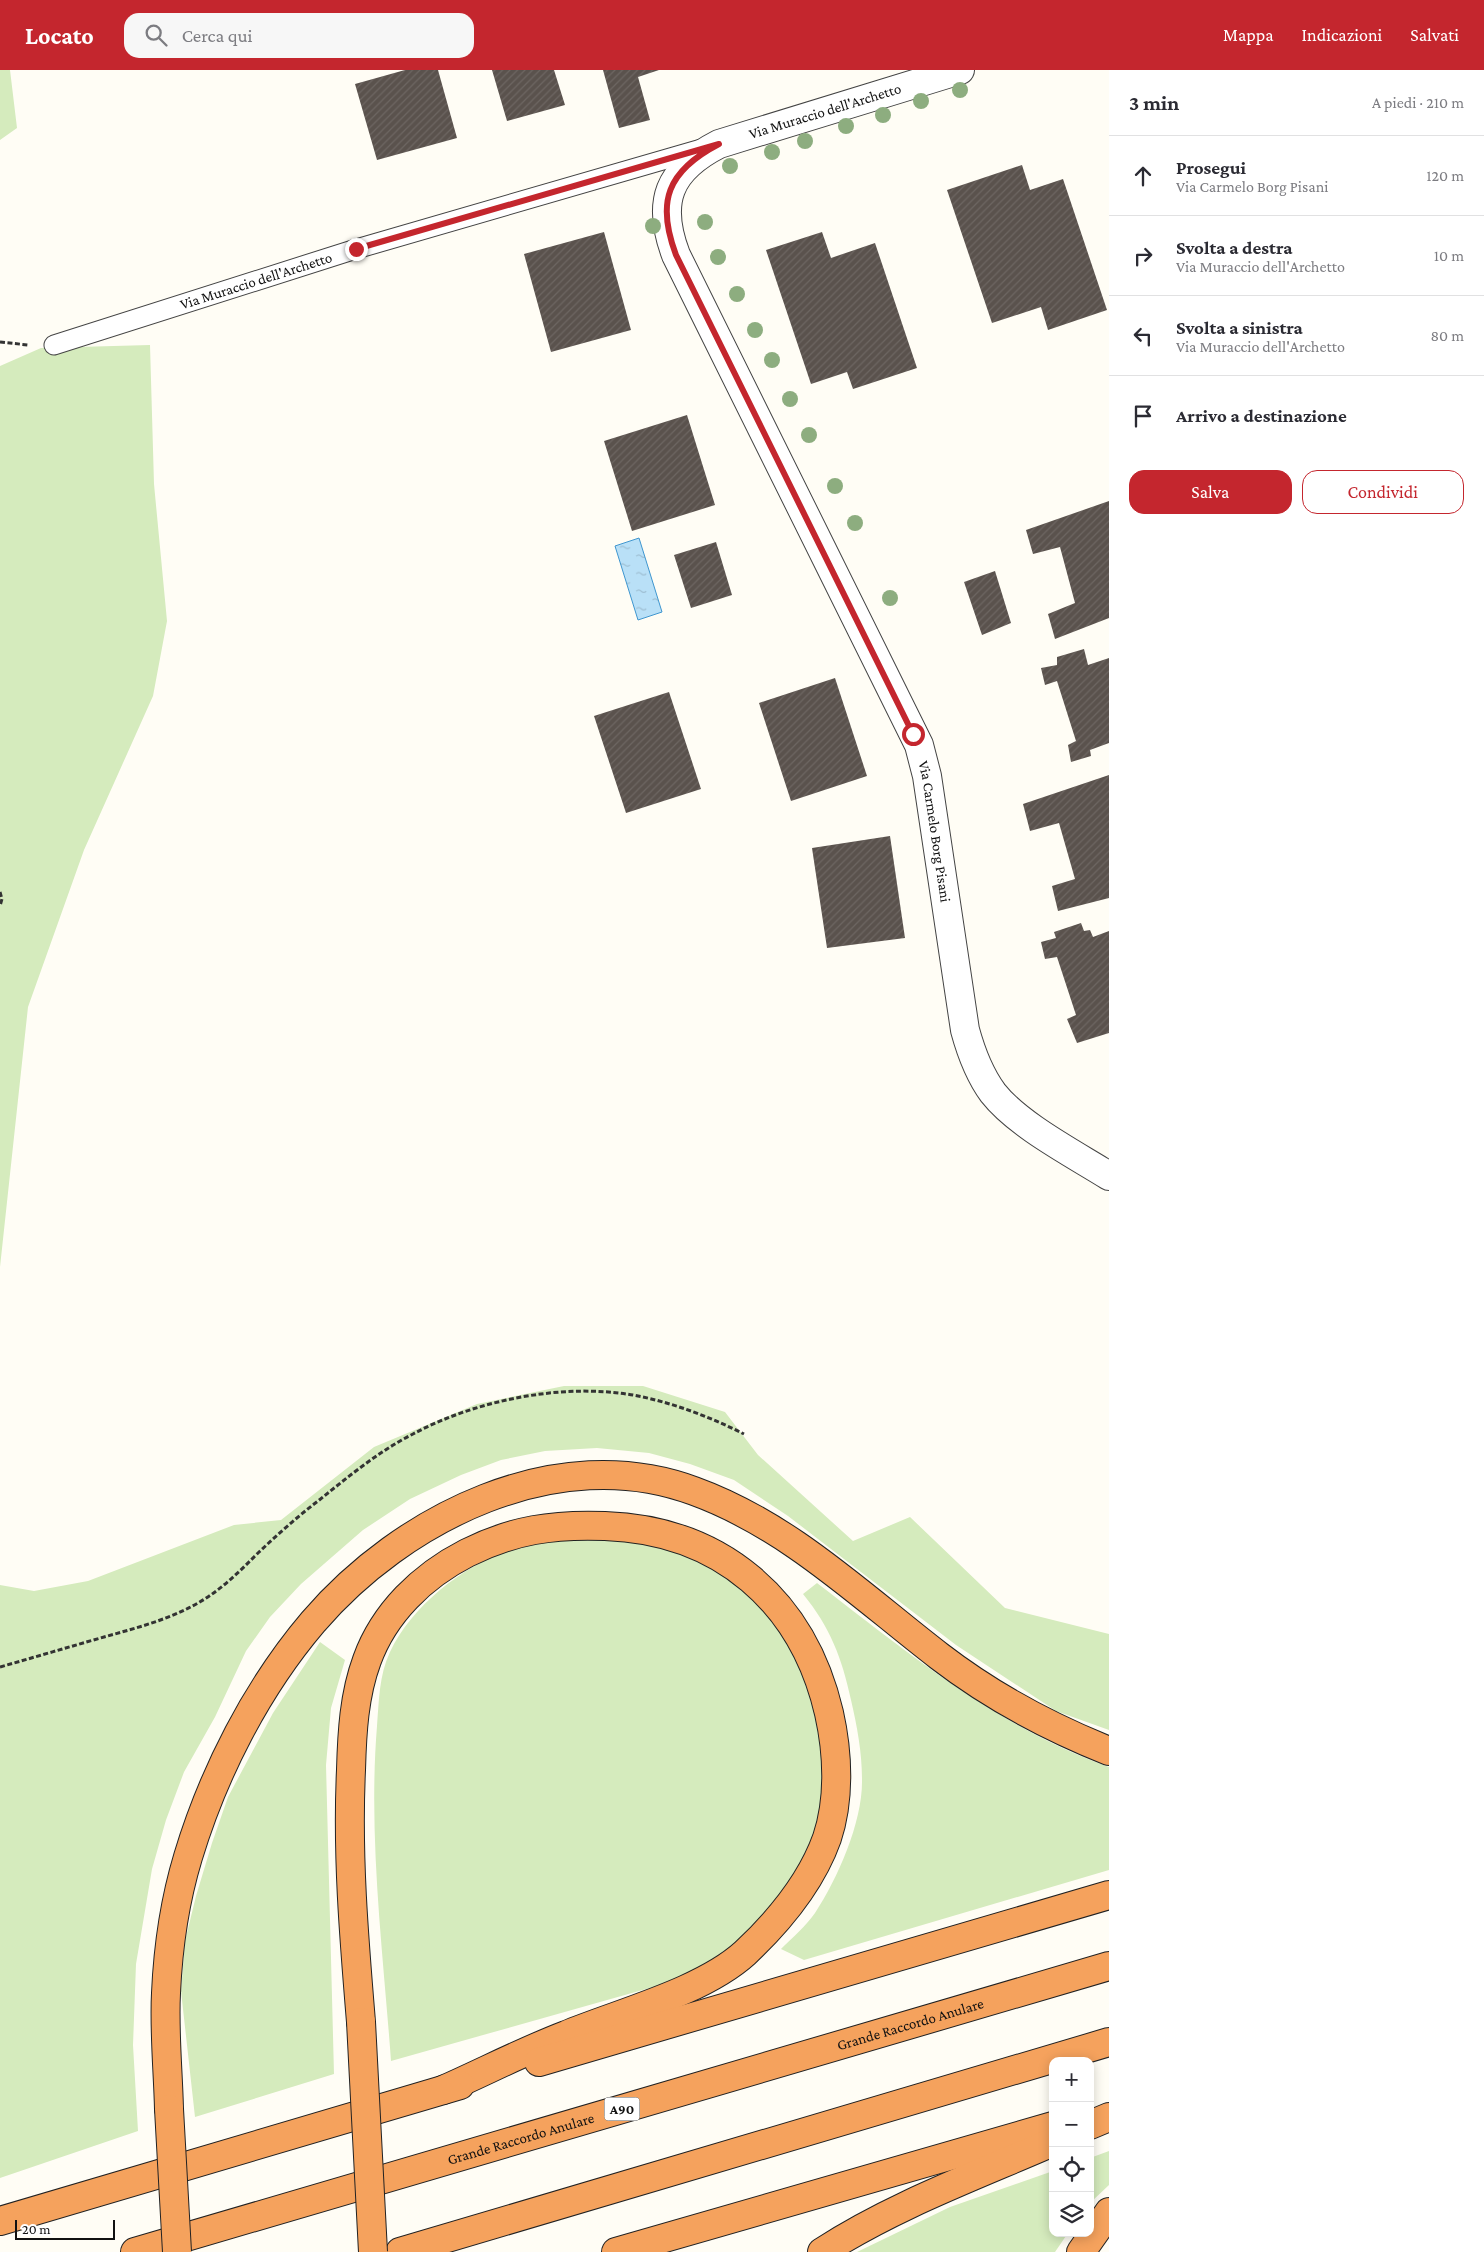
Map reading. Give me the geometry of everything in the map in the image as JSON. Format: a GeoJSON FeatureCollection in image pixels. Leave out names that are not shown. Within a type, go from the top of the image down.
{"type":"FeatureCollection","features":[{"type":"Feature","properties":{"kind":"highway"},"geometry":{"type":"LineString","coordinates":[[177,2252],[165,1996],[172,1932],[180,1885],[207,1801],[254,1706],[266,1686],[296,1643],[327,1607],[383,1557],[419,1533],[460,1510],[497,1494],[565,1477],[616,1475],[671,1484],[730,1506],[795,1543],[967,1677],[1045,1722],[1109,1751]]}},
{"type":"Feature","properties":{"kind":"highway"},"geometry":{"type":"LineString","coordinates":[[374,2252],[349,1848],[351,1764],[355,1709],[362,1675],[377,1636],[392,1613],[408,1595],[442,1568],[493,1541],[542,1527],[618,1526],[648,1530],[680,1540],[724,1561],[767,1592],[788,1618],[810,1655],[826,1697],[835,1746],[835,1799],[828,1835],[813,1869],[794,1900],[748,1950],[725,1968],[699,1982],[563,2036],[443,2090]]}},
{"type":"Feature","properties":{"kind":"highway"},"geometry":{"type":"LineString","coordinates":[[0,2221],[1109,1895]]}},
{"type":"Feature","properties":{"kind":"highway","name":"Grande Raccordo Anulare"},"geometry":{"type":"LineString","coordinates":[[135,2252],[1109,1966]]}},
{"type":"Feature","properties":{"kind":"highway"},"geometry":{"type":"LineString","coordinates":[[400,2252],[1109,2042]]}},
{"type":"Feature","properties":{"kind":"highway"},"geometry":{"type":"LineString","coordinates":[[1094,2114],[1109,2110]]}},
{"type":"Feature","properties":{"kind":"highway"},"geometry":{"type":"LineString","coordinates":[[1094,2123],[1109,2117]]}},
{"type":"Feature","properties":{"kind":"highway"},"geometry":{"type":"LineString","coordinates":[[616,2252],[1049,2127]]}},
{"type":"Feature","properties":{"kind":"highway"},"geometry":{"type":"LineString","coordinates":[[822,2252],[862,2228],[899,2210],[1049,2144]]}},
{"type":"Feature","properties":{"kind":"highway"},"geometry":{"type":"LineString","coordinates":[[1081,2252],[1109,2212]]}},
{"type":"Feature","properties":{"kind":"street","name":"Via Muraccio dell'Archetto"},"geometry":{"type":"LineString","coordinates":[[675,180],[694,158],[719,144],[960,70]]}},
{"type":"Feature","properties":{"kind":"street","name":"Via Carmelo Borg Pisani"},"geometry":{"type":"LineString","coordinates":[[675,180],[666,206],[666,221],[676,255],[922,754],[927,776],[965,1030],[972,1053],[988,1085],[1010,1110],[1026,1123],[1109,1176]]}},
{"type":"Feature","properties":{"kind":"lane","name":"Via Muraccio dell'Archetto"},"geometry":{"type":"LineString","coordinates":[[54,345],[356,249],[719,144]]}},
{"type":"Feature","properties":{"kind":"path"},"geometry":{"type":"LineString","coordinates":[[0,342],[24,346]]}},
{"type":"Feature","properties":{"kind":"path"},"geometry":{"type":"LineString","coordinates":[[0,892],[2,899],[0,906]]}},
{"type":"Feature","properties":{"kind":"path"},"geometry":{"type":"LineString","coordinates":[[0,1667],[156,1622],[199,1602],[239,1572],[318,1501],[380,1454],[414,1433],[457,1414],[492,1403],[528,1397],[588,1392],[614,1393],[672,1404],[704,1415],[744,1434]]}},
{"type":"Feature","properties":{"kind":"green space"},"geometry":{"type":"Polygon","coordinates":[[[0,70],[10,70],[17,128],[0,140],[0,70]]]}},
{"type":"Feature","properties":{"kind":"green space"},"geometry":{"type":"Polygon","coordinates":[[[150,345],[154,484],[167,621],[153,696],[84,850],[28,1007],[0,1267],[0,366],[41,348],[150,345]]]}},
{"type":"Feature","properties":{"kind":"green space"},"geometry":{"type":"Polygon","coordinates":[[[564,1386],[643,1386],[725,1412],[758,1455],[853,1541],[910,1517],[1005,1608],[1109,1634],[1109,1730],[1056,1711],[956,1645],[788,1516],[734,1480],[690,1464],[649,1453],[597,1448],[545,1451],[501,1460],[461,1475],[410,1499],[363,1530],[301,1584],[270,1617],[246,1651],[215,1717],[184,1772],[166,1820],[152,1869],[136,1964],[133,2045],[138,2131],[0,2178],[0,1585],[34,1591],[88,1581],[234,1525],[281,1520],[374,1447],[477,1404],[564,1386]]]}},
{"type":"Feature","properties":{"kind":"green space"},"geometry":{"type":"Polygon","coordinates":[[[555,1538],[651,1540],[709,1564],[762,1603],[799,1656],[823,1733],[826,1782],[816,1833],[795,1876],[773,1909],[715,1963],[678,1980],[391,2061],[375,1852],[374,1810],[379,1698],[386,1661],[400,1634],[413,1617],[445,1586],[463,1573],[502,1552],[521,1545],[555,1538]]]}},
{"type":"Feature","properties":{"kind":"green space"},"geometry":{"type":"Polygon","coordinates":[[[817,1583],[920,1662],[992,1710],[1030,1732],[1069,1751],[1109,1767],[1109,1870],[804,1960],[781,1949],[811,1918],[824,1899],[848,1849],[854,1831],[861,1795],[862,1769],[859,1739],[844,1670],[828,1631],[803,1594],[817,1583]]]}},
{"type":"Feature","properties":{"kind":"green space"},"geometry":{"type":"Polygon","coordinates":[[[320,1642],[345,1660],[331,1708],[326,1765],[334,2074],[195,2117],[181,1991],[185,1941],[196,1896],[228,1797],[273,1713],[320,1642]]]}},
{"type":"Feature","properties":{"kind":"green space"},"geometry":{"type":"Polygon","coordinates":[[[1109,2151],[1109,2185],[1094,2199],[1094,2192],[1094,2157],[1109,2151]]]}},
{"type":"Feature","properties":{"kind":"green space"},"geometry":{"type":"Polygon","coordinates":[[[1049,2172],[1049,2237],[1065,2237],[1055,2252],[857,2252],[950,2207],[1049,2172]]]}},
{"type":"Feature","properties":{"kind":"water"},"geometry":{"type":"Polygon","coordinates":[[[639,538],[662,612],[638,620],[615,546],[639,538]]]}},
{"type":"Feature","properties":{"kind":"building"},"geometry":{"type":"Polygon","coordinates":[[[405,70],[438,70],[457,138],[377,160],[355,84],[405,70]]]}},
{"type":"Feature","properties":{"kind":"building"},"geometry":{"type":"Polygon","coordinates":[[[492,70],[554,70],[565,105],[507,121],[492,70]]]}},
{"type":"Feature","properties":{"kind":"building"},"geometry":{"type":"Polygon","coordinates":[[[603,70],[659,70],[638,77],[650,120],[619,128],[603,70]]]}},
{"type":"Feature","properties":{"kind":"building"},"geometry":{"type":"Polygon","coordinates":[[[1022,165],[1030,190],[1063,179],[1107,310],[1048,330],[1041,307],[992,323],[947,190],[1022,165]]]}},
{"type":"Feature","properties":{"kind":"building"},"geometry":{"type":"Polygon","coordinates":[[[604,232],[631,330],[551,352],[524,254],[604,232]]]}},
{"type":"Feature","properties":{"kind":"building"},"geometry":{"type":"Polygon","coordinates":[[[822,232],[831,258],[875,243],[917,368],[853,389],[847,372],[811,384],[766,250],[822,232]]]}},
{"type":"Feature","properties":{"kind":"building"},"geometry":{"type":"Polygon","coordinates":[[[687,415],[715,505],[632,531],[604,441],[687,415]]]}},
{"type":"Feature","properties":{"kind":"building"},"geometry":{"type":"Polygon","coordinates":[[[1109,501],[1109,618],[1055,639],[1048,614],[1075,603],[1060,547],[1033,554],[1026,530],[1109,501]]]}},
{"type":"Feature","properties":{"kind":"building"},"geometry":{"type":"Polygon","coordinates":[[[716,542],[732,595],[691,608],[674,555],[716,542]]]}},
{"type":"Feature","properties":{"kind":"building"},"geometry":{"type":"Polygon","coordinates":[[[995,571],[1011,623],[982,635],[964,582],[995,571]]]}},
{"type":"Feature","properties":{"kind":"building"},"geometry":{"type":"Polygon","coordinates":[[[1084,649],[1088,665],[1109,658],[1109,743],[1090,750],[1091,756],[1071,762],[1068,745],[1076,741],[1057,681],[1045,685],[1041,668],[1057,665],[1057,657],[1084,649]]]}},
{"type":"Feature","properties":{"kind":"building"},"geometry":{"type":"Polygon","coordinates":[[[835,678],[867,776],[791,801],[759,703],[835,678]]]}},
{"type":"Feature","properties":{"kind":"building"},"geometry":{"type":"Polygon","coordinates":[[[669,692],[701,789],[626,813],[594,716],[669,692]]]}},
{"type":"Feature","properties":{"kind":"building"},"geometry":{"type":"Polygon","coordinates":[[[1109,775],[1109,898],[1058,911],[1052,886],[1075,879],[1059,823],[1030,831],[1023,804],[1109,775]]]}},
{"type":"Feature","properties":{"kind":"building"},"geometry":{"type":"Polygon","coordinates":[[[890,836],[905,938],[827,948],[812,848],[890,836]]]}},
{"type":"Feature","properties":{"kind":"building"},"geometry":{"type":"Polygon","coordinates":[[[1081,923],[1084,931],[1090,930],[1093,937],[1109,931],[1109,1033],[1077,1043],[1067,1019],[1076,1015],[1057,957],[1045,959],[1041,942],[1056,938],[1054,932],[1081,923]]]}},
{"type":"Feature","properties":{"kind":"route"},"geometry":{"type":"LineString","coordinates":[[356,249],[719,144],[694,158],[675,180],[666,206],[669,236],[676,255],[913,734]]}}]}
